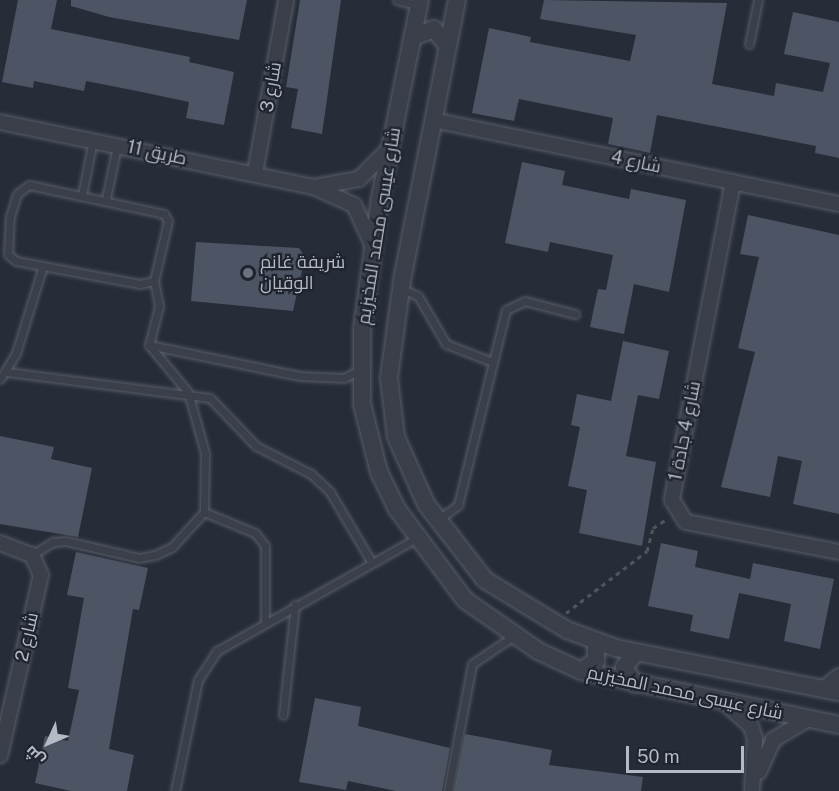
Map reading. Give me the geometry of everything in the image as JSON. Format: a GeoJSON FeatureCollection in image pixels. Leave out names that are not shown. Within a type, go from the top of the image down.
{"type":"FeatureCollection","features":[{"type":"Feature","properties":{"kind":"street","name":"شارع 3"},"geometry":{"type":"LineString","coordinates":[[255,173],[286,0]]}},
{"type":"Feature","properties":{"kind":"street","name":"شارع عيسى محمد المخيزيم"},"geometry":{"type":"LineString","coordinates":[[457,0],[401,289],[389,378],[394,428],[408,471],[437,521],[484,580],[553,623],[596,641],[636,652],[831,690]]}},
{"type":"Feature","properties":{"kind":"street","name":"شارع عيسى محمد المخيزيم"},"geometry":{"type":"LineString","coordinates":[[420,3],[390,146],[373,246],[362,369],[362,404],[379,472],[415,539],[465,600],[512,637],[581,672],[839,725]]}},
{"type":"Feature","properties":{"kind":"street"},"geometry":{"type":"LineString","coordinates":[[413,37],[434,29],[448,46]]}},
{"type":"Feature","properties":{"kind":"street","name":"شارع 4"},"geometry":{"type":"LineString","coordinates":[[433,120],[839,204]]}},
{"type":"Feature","properties":{"kind":"street","name":"طريق 11"},"geometry":{"type":"LineString","coordinates":[[0,122],[314,187],[354,205],[373,246]]}},
{"type":"Feature","properties":{"kind":"street","name":"طريق 11"},"geometry":{"type":"LineString","coordinates":[[314,187],[358,179],[390,146]]}},
{"type":"Feature","properties":{"kind":"street","name":"شارع 4 جادة 1"},"geometry":{"type":"LineString","coordinates":[[676,513],[672,500],[733,182]]}},
{"type":"Feature","properties":{"kind":"street"},"geometry":{"type":"LineString","coordinates":[[676,513],[686,522],[839,552]]}},
{"type":"Feature","properties":{"kind":"street"},"geometry":{"type":"LineString","coordinates":[[0,543],[32,555]]}},
{"type":"Feature","properties":{"kind":"street","name":"شارع 2"},"geometry":{"type":"LineString","coordinates":[[0,755],[41,575],[32,555]]}},
{"type":"Feature","properties":{"kind":"street"},"geometry":{"type":"LineString","coordinates":[[581,672],[596,661],[596,641]]}},
{"type":"Feature","properties":{"kind":"street"},"geometry":{"type":"LineString","coordinates":[[634,684],[624,668],[636,652]]}},
{"type":"Feature","properties":{"kind":"street"},"geometry":{"type":"LineString","coordinates":[[831,690],[839,676]]}},
{"type":"Feature","properties":{"kind":"street"},"geometry":{"type":"LineString","coordinates":[[724,702],[751,726],[753,786]]}},
{"type":"Feature","properties":{"kind":"street"},"geometry":{"type":"LineString","coordinates":[[753,786],[773,740],[808,719]]}},
{"type":"Feature","properties":{"kind":"lane"},"geometry":{"type":"LineString","coordinates":[[397,0],[420,3]]}},
{"type":"Feature","properties":{"kind":"lane"},"geometry":{"type":"LineString","coordinates":[[749,44],[758,0]]}},
{"type":"Feature","properties":{"kind":"lane"},"geometry":{"type":"LineString","coordinates":[[82,195],[93,140]]}},
{"type":"Feature","properties":{"kind":"lane"},"geometry":{"type":"LineString","coordinates":[[106,200],[117,145]]}},
{"type":"Feature","properties":{"kind":"lane"},"geometry":{"type":"LineString","coordinates":[[149,345],[159,306],[154,281],[168,221],[157,209],[28,185],[17,194],[8,254],[43,266],[140,284],[154,281]]}},
{"type":"Feature","properties":{"kind":"lane"},"geometry":{"type":"LineString","coordinates":[[0,379],[6,372],[43,266]]}},
{"type":"Feature","properties":{"kind":"lane"},"geometry":{"type":"LineString","coordinates":[[401,289],[418,296],[446,344],[493,363]]}},
{"type":"Feature","properties":{"kind":"lane"},"geometry":{"type":"LineString","coordinates":[[437,521],[458,505],[506,310],[515,303],[575,314]]}},
{"type":"Feature","properties":{"kind":"lane"},"geometry":{"type":"LineString","coordinates":[[149,345],[300,376],[344,378],[362,369]]}},
{"type":"Feature","properties":{"kind":"lane"},"geometry":{"type":"LineString","coordinates":[[32,555],[53,542],[66,541],[139,558],[155,555],[172,547],[204,512],[205,453],[188,392],[149,345]]}},
{"type":"Feature","properties":{"kind":"lane"},"geometry":{"type":"LineString","coordinates":[[6,372],[188,392],[227,410],[256,446],[311,474],[330,492],[372,563]]}},
{"type":"Feature","properties":{"kind":"lane"},"geometry":{"type":"LineString","coordinates":[[204,512],[255,533],[265,546],[265,622]]}},
{"type":"Feature","properties":{"kind":"lane"},"geometry":{"type":"LineString","coordinates":[[175,791],[202,669],[226,643],[415,539]]}},
{"type":"Feature","properties":{"kind":"lane"},"geometry":{"type":"LineString","coordinates":[[283,715],[295,605]]}},
{"type":"Feature","properties":{"kind":"lane"},"geometry":{"type":"LineString","coordinates":[[448,791],[472,664],[512,637]]}},
{"type":"Feature","properties":{"kind":"path"},"geometry":{"type":"LineString","coordinates":[[553,623],[647,551],[653,528],[676,513]]}},
{"type":"Feature","properties":{"kind":"building"},"geometry":{"type":"Polygon","coordinates":[[[18,0],[57,0],[51,29],[190,57],[189,62],[234,72],[224,125],[186,118],[189,102],[86,81],[84,91],[34,81],[33,88],[2,82],[18,0]]]}},
{"type":"Feature","properties":{"kind":"building"},"geometry":{"type":"Polygon","coordinates":[[[71,0],[247,0],[239,40],[109,17],[71,6],[71,0]]]}},
{"type":"Feature","properties":{"kind":"building"},"geometry":{"type":"Polygon","coordinates":[[[300,0],[341,0],[322,134],[291,128],[298,89],[286,87],[300,0]]]}},
{"type":"Feature","properties":{"kind":"building"},"geometry":{"type":"Polygon","coordinates":[[[544,0],[727,3],[712,84],[774,96],[776,83],[823,92],[830,63],[784,54],[793,12],[839,22],[839,158],[815,153],[816,146],[657,115],[650,153],[608,144],[613,118],[519,99],[514,121],[472,113],[489,28],[531,37],[530,42],[630,61],[636,35],[540,19],[544,0]]]}},
{"type":"Feature","properties":{"kind":"building"},"geometry":{"type":"Polygon","coordinates":[[[522,162],[565,171],[562,185],[629,199],[631,189],[686,200],[669,292],[634,284],[624,334],[590,327],[598,289],[606,290],[613,255],[550,242],[548,252],[505,243],[522,162]]]}},
{"type":"Feature","properties":{"kind":"building"},"geometry":{"type":"Polygon","coordinates":[[[748,215],[839,235],[839,514],[793,504],[802,461],[778,456],[770,497],[721,487],[755,352],[738,348],[759,257],[740,254],[748,215]]]}},
{"type":"Feature","properties":{"kind":"building","name":"شريفة غانم الوقيان"},"geometry":{"type":"Polygon","coordinates":[[[196,242],[299,248],[305,257],[293,311],[191,301],[196,242]]]}},
{"type":"Feature","properties":{"kind":"building"},"geometry":{"type":"Polygon","coordinates":[[[623,341],[669,351],[659,399],[638,395],[626,456],[656,462],[642,546],[579,533],[587,490],[568,486],[580,427],[571,425],[577,394],[611,401],[623,341]]]}},
{"type":"Feature","properties":{"kind":"building"},"geometry":{"type":"Polygon","coordinates":[[[0,436],[54,447],[51,459],[92,468],[78,537],[0,524],[0,436]]]}},
{"type":"Feature","properties":{"kind":"building"},"geometry":{"type":"Polygon","coordinates":[[[661,543],[698,551],[695,567],[750,579],[753,563],[834,579],[820,649],[784,641],[791,604],[739,593],[729,639],[690,631],[693,615],[648,606],[661,543]]]}},
{"type":"Feature","properties":{"kind":"building"},"geometry":{"type":"Polygon","coordinates":[[[76,552],[148,568],[139,610],[133,609],[109,749],[134,755],[127,791],[71,791],[35,783],[45,736],[68,741],[79,690],[68,688],[84,598],[67,595],[76,552]]]}},
{"type":"Feature","properties":{"kind":"building"},"geometry":{"type":"Polygon","coordinates":[[[315,698],[361,707],[358,726],[450,748],[442,791],[396,791],[348,781],[346,790],[299,782],[315,698]]]}},
{"type":"Feature","properties":{"kind":"building"},"geometry":{"type":"Polygon","coordinates":[[[465,734],[552,750],[549,765],[643,777],[641,791],[454,791],[465,734]]]}},
{"type":"Feature","properties":{"kind":"place","name":"شريفة غانم الوقيان"},"geometry":{"type":"Point","coordinates":[248,273]}}]}
